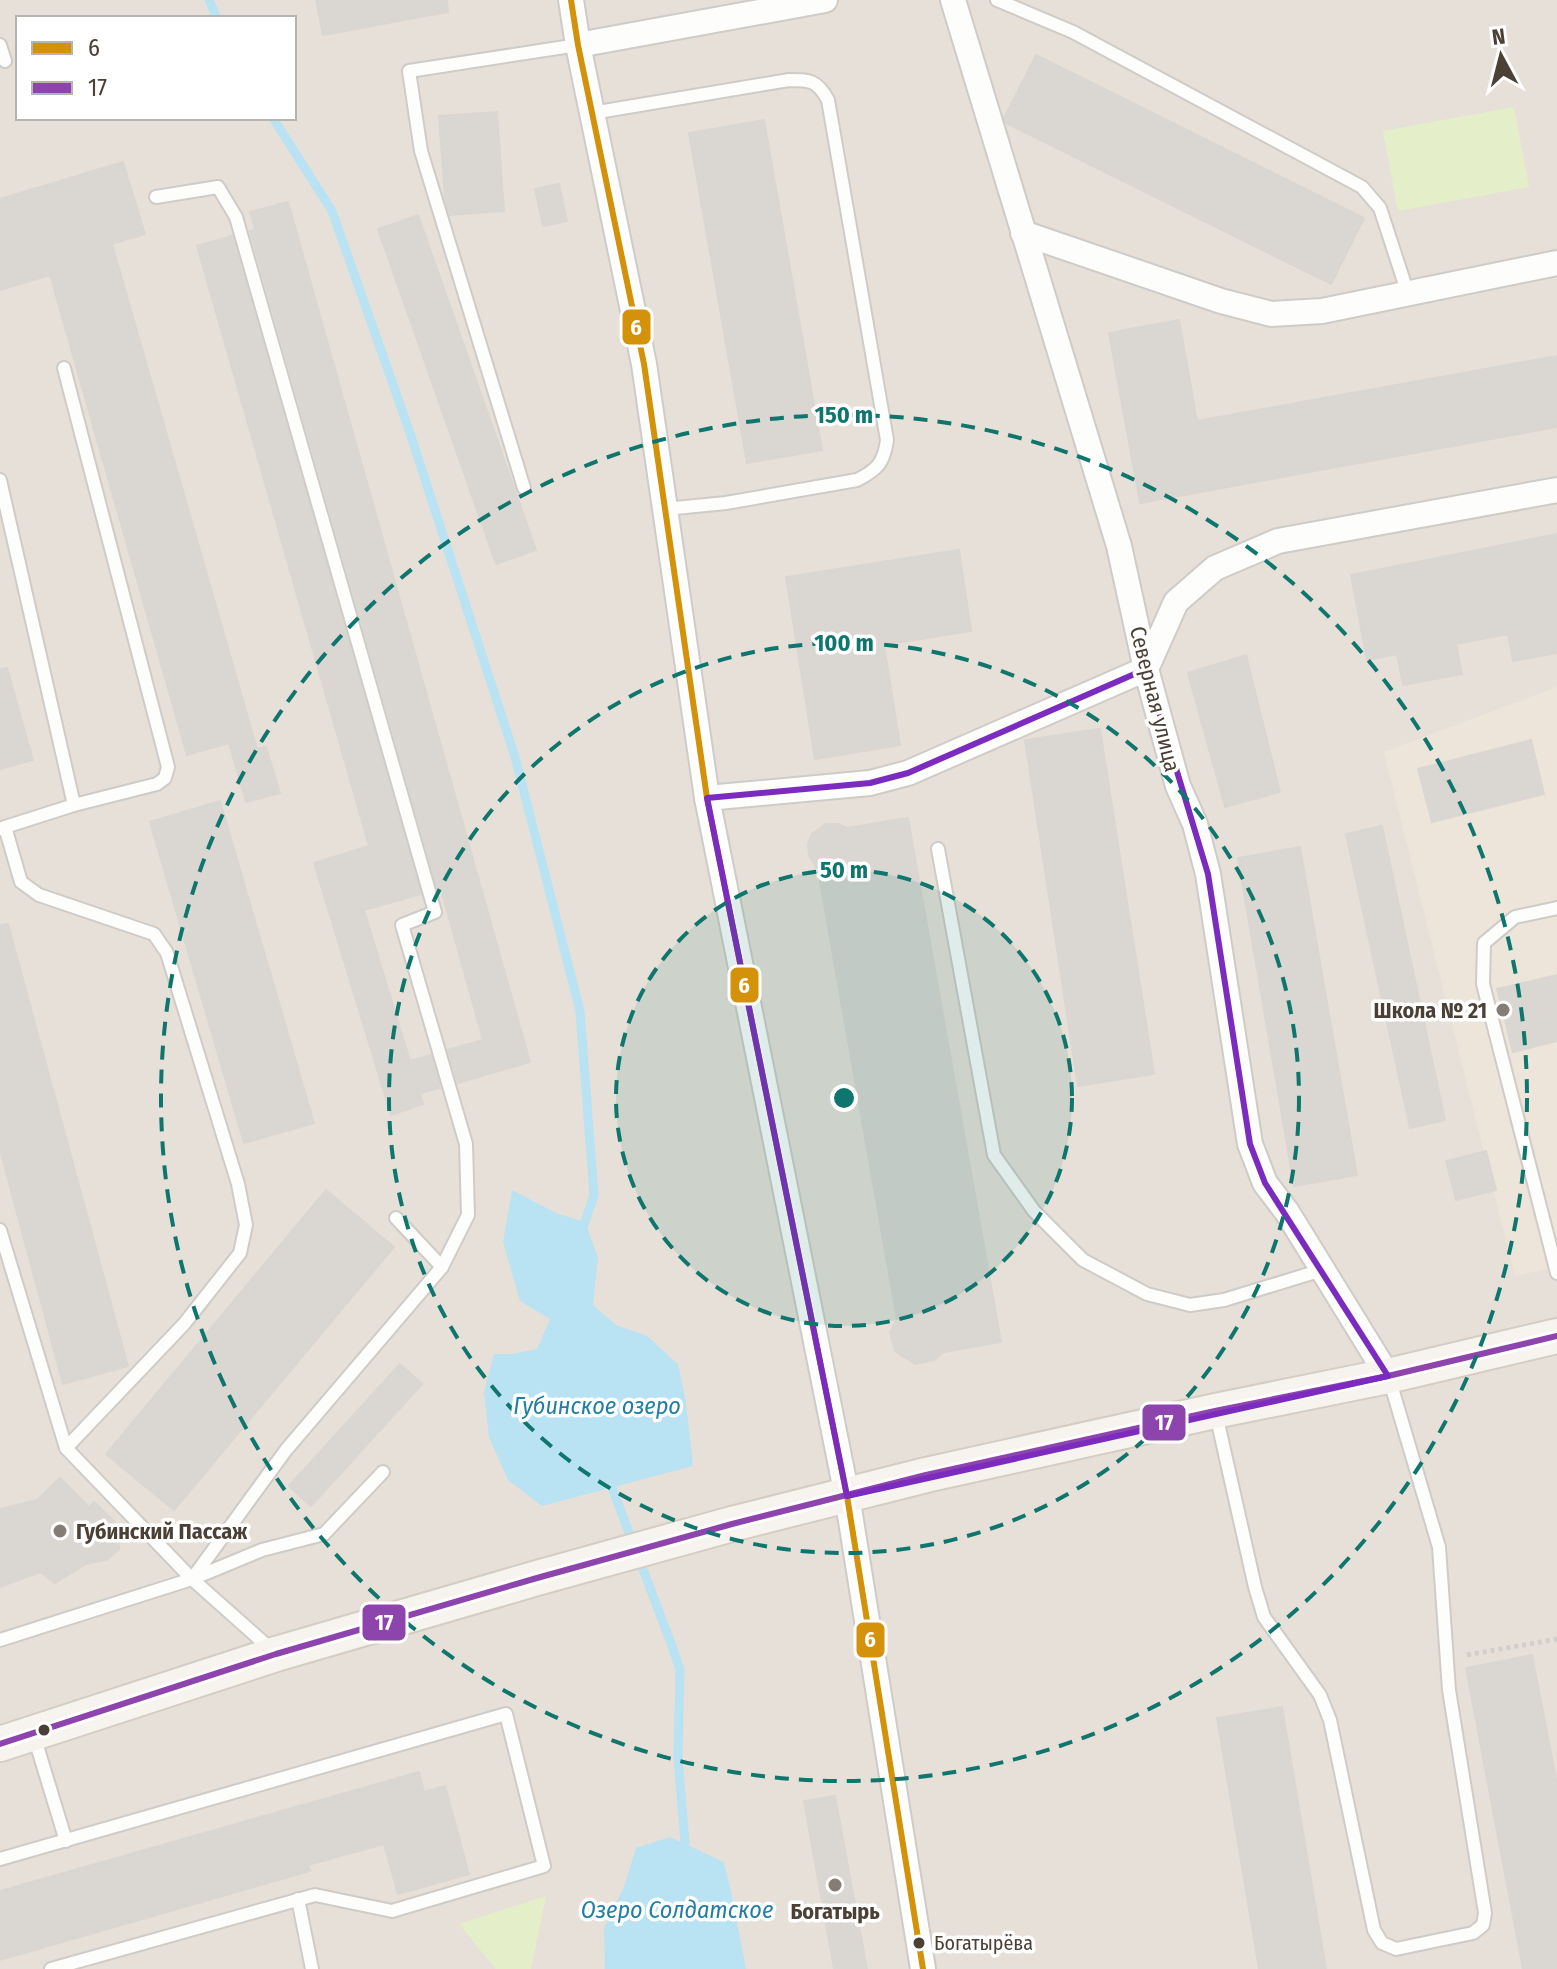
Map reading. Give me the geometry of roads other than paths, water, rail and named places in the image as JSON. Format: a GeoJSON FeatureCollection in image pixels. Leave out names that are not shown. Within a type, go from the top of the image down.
{"type":"FeatureCollection","features":[{"type":"Feature","properties":{"kind":"main road"},"geometry":{"type":"LineString","coordinates":[[0,1744],[276,1654],[732,1524],[926,1475],[1388,1376],[1557,1336]]}},
{"type":"Feature","properties":{"kind":"street"},"geometry":{"type":"LineString","coordinates":[[571,0],[644,364],[707,798],[847,1496],[923,1969]]}},
{"type":"Feature","properties":{"kind":"street"},"geometry":{"type":"LineString","coordinates":[[578,45],[784,4],[825,0]]}},
{"type":"Feature","properties":{"kind":"street","name":"Северная улица"},"geometry":{"type":"LineString","coordinates":[[953,0],[1119,546],[1146,669],[1178,786],[1195,824],[1208,874],[1250,1144],[1265,1183],[1287,1212],[1388,1376]]}},
{"type":"Feature","properties":{"kind":"street"},"geometry":{"type":"LineString","coordinates":[[1023,233],[1221,301],[1271,314],[1322,311],[1557,263]]}},
{"type":"Feature","properties":{"kind":"street"},"geometry":{"type":"LineString","coordinates":[[707,798],[870,783],[908,773],[1146,669],[1176,602],[1215,568],[1278,541],[1557,490]]}},
{"type":"Feature","properties":{"kind":"lane"},"geometry":{"type":"LineString","coordinates":[[997,0],[1073,32],[1362,187],[1380,208],[1408,294]]}},
{"type":"Feature","properties":{"kind":"lane"},"geometry":{"type":"LineString","coordinates":[[0,45],[5,61]]}},
{"type":"Feature","properties":{"kind":"lane"},"geometry":{"type":"LineString","coordinates":[[524,488],[421,151],[409,71],[578,45]]}},
{"type":"Feature","properties":{"kind":"lane"},"geometry":{"type":"LineString","coordinates":[[592,113],[789,80],[808,80],[822,88],[828,100],[887,440],[885,456],[873,472],[857,480],[726,503],[665,509]]}},
{"type":"Feature","properties":{"kind":"lane"},"geometry":{"type":"LineString","coordinates":[[156,197],[218,187],[236,217],[435,912],[402,925],[466,1144],[468,1215],[442,1267],[286,1450],[192,1579]]}},
{"type":"Feature","properties":{"kind":"lane"},"geometry":{"type":"LineString","coordinates":[[64,368],[168,767],[165,778],[157,784],[74,805],[3,828],[21,882],[39,895],[154,934],[167,953],[238,1184],[246,1225],[240,1253],[184,1324],[66,1448]]}},
{"type":"Feature","properties":{"kind":"lane"},"geometry":{"type":"LineString","coordinates":[[0,480],[74,805]]}},
{"type":"Feature","properties":{"kind":"lane"},"geometry":{"type":"LineString","coordinates":[[938,849],[994,1155],[1034,1211],[1083,1260],[1147,1294],[1190,1305],[1224,1300],[1322,1270]]}},
{"type":"Feature","properties":{"kind":"lane"},"geometry":{"type":"LineString","coordinates":[[1557,908],[1515,917],[1484,943],[1483,984],[1557,1273]]}},
{"type":"Feature","properties":{"kind":"lane"},"geometry":{"type":"LineString","coordinates":[[396,1218],[442,1267]]}},
{"type":"Feature","properties":{"kind":"lane"},"geometry":{"type":"LineString","coordinates":[[0,1230],[66,1448],[192,1579],[276,1654]]}},
{"type":"Feature","properties":{"kind":"lane"},"geometry":{"type":"LineString","coordinates":[[1215,1411],[1264,1617],[1320,1695],[1330,1720],[1374,1930],[1382,1943],[1396,1949],[1473,1933],[1483,1925],[1485,1913],[1449,1690],[1439,1547],[1388,1376]]}},
{"type":"Feature","properties":{"kind":"lane"},"geometry":{"type":"LineString","coordinates":[[0,1640],[192,1579],[262,1550],[324,1534],[383,1472]]}},
{"type":"Feature","properties":{"kind":"lane"},"geometry":{"type":"LineString","coordinates":[[0,1859],[506,1714],[544,1866],[392,1911],[315,1895],[51,1969]]}},
{"type":"Feature","properties":{"kind":"lane"},"geometry":{"type":"LineString","coordinates":[[33,1733],[66,1841]]}},
{"type":"Feature","properties":{"kind":"lane"},"geometry":{"type":"LineString","coordinates":[[298,1899],[312,1969]]}},
{"type":"Feature","properties":{"kind":"water","name":"Губинское озеро"},"geometry":{"type":"Polygon","coordinates":[[[512,1190],[556,1213],[585,1222],[598,1258],[593,1305],[616,1325],[647,1336],[678,1364],[693,1466],[542,1506],[508,1480],[489,1437],[484,1392],[494,1354],[537,1349],[550,1319],[520,1301],[503,1242],[512,1190]]]}},
{"type":"Feature","properties":{"kind":"water","name":"Озеро Солдатское"},"geometry":{"type":"Polygon","coordinates":[[[670,1837],[724,1862],[746,1969],[605,1969],[604,1928],[624,1887],[636,1848],[670,1837]]]}},
{"type":"Feature","properties":{"kind":"waterway"},"geometry":{"type":"LineString","coordinates":[[209,0],[216,16]]}},
{"type":"Feature","properties":{"kind":"waterway"},"geometry":{"type":"LineString","coordinates":[[274,120],[332,211],[409,430],[515,757],[580,1011],[594,1195],[582,1231]]}},
{"type":"Feature","properties":{"kind":"waterway"},"geometry":{"type":"LineString","coordinates":[[609,1480],[680,1670],[678,1757],[685,1844]]}},
{"type":"Feature","properties":{"kind":"place","name":"Школа № 21"},"geometry":{"type":"Point","coordinates":[1503,1010]}},
{"type":"Feature","properties":{"kind":"place","name":"Губинский Пассаж"},"geometry":{"type":"Point","coordinates":[60,1531]}},
{"type":"Feature","properties":{"kind":"place","name":"Богатырь"},"geometry":{"type":"Point","coordinates":[835,1885]}},
{"type":"Feature","properties":{"kind":"place","name":"Богатырёва"},"geometry":{"type":"Point","coordinates":[919,1943]}}]}
